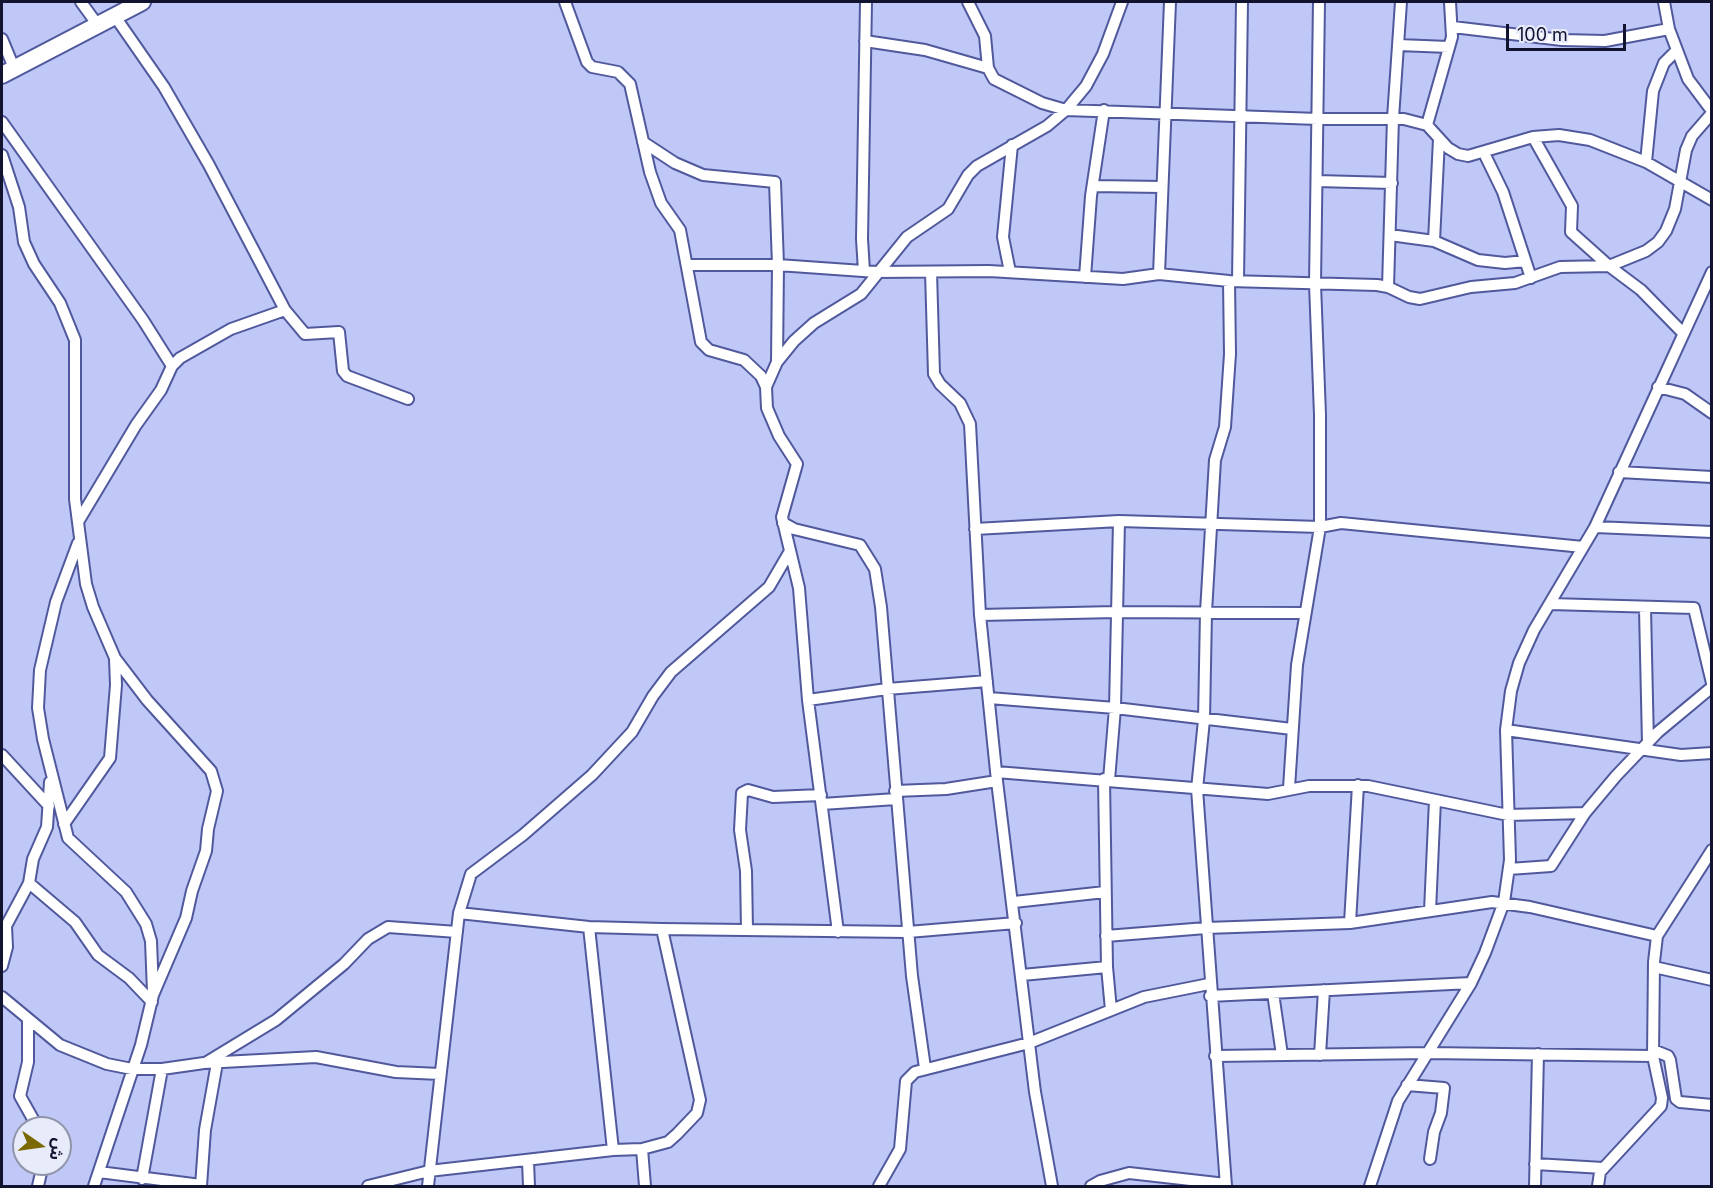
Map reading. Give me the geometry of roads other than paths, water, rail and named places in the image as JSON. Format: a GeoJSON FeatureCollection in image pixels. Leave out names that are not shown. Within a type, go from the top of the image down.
{"type":"FeatureCollection","features":[{"type":"Feature","properties":{"kind":"highway"},"geometry":{"type":"LineString","coordinates":[[8,71],[142,2]]}},
{"type":"Feature","properties":{"kind":"street"},"geometry":{"type":"LineString","coordinates":[[81,2],[97,24]]}},
{"type":"Feature","properties":{"kind":"street"},"geometry":{"type":"LineString","coordinates":[[565,2],[587,62],[592,67],[618,72],[630,84],[643,142],[661,203],[680,230],[704,347],[744,360],[761,376],[766,387]]}},
{"type":"Feature","properties":{"kind":"street"},"geometry":{"type":"LineString","coordinates":[[864,271],[862,239],[866,2]]}},
{"type":"Feature","properties":{"kind":"street"},"geometry":{"type":"LineString","coordinates":[[968,2],[985,36],[988,68],[994,79],[1012,90],[1066,110],[1165,111],[1318,119],[1393,118],[1427,125],[1439,139],[1458,154],[1484,153],[1533,137],[1559,135],[1590,140],[1646,162],[1712,200]]}},
{"type":"Feature","properties":{"kind":"street"},"geometry":{"type":"LineString","coordinates":[[838,932],[808,700],[799,588],[783,523],[783,511],[797,464],[779,436],[771,417],[765,396],[766,387],[777,362],[814,323],[861,294],[906,237],[948,209],[968,175],[977,166],[1047,126],[1066,110],[1086,86],[1103,54],[1122,2]]}},
{"type":"Feature","properties":{"kind":"street"},"geometry":{"type":"LineString","coordinates":[[1159,274],[1170,2]]}},
{"type":"Feature","properties":{"kind":"street"},"geometry":{"type":"LineString","coordinates":[[1091,1186],[1100,1181],[1129,1173],[1226,1185],[1209,984],[1197,789],[1204,720],[1206,612],[1215,460],[1225,427],[1240,116],[1242,2]]}},
{"type":"Feature","properties":{"kind":"street"},"geometry":{"type":"LineString","coordinates":[[1289,788],[1292,729],[1305,613],[1320,527],[1320,415],[1316,284],[1319,2]]}},
{"type":"Feature","properties":{"kind":"street"},"geometry":{"type":"LineString","coordinates":[[1388,287],[1393,118],[1401,2]]}},
{"type":"Feature","properties":{"kind":"street"},"geometry":{"type":"LineString","coordinates":[[1427,125],[1453,27],[1450,2]]}},
{"type":"Feature","properties":{"kind":"street"},"geometry":{"type":"LineString","coordinates":[[687,265],[778,266],[877,272],[1010,272],[1123,279],[1159,274],[1233,281],[1388,287],[1409,297],[1420,299],[1471,286],[1515,283],[1560,267],[1609,266],[1639,255],[1658,242],[1671,220],[1678,180],[1692,136],[1712,112],[1688,79],[1669,29],[1664,2]]}},
{"type":"Feature","properties":{"kind":"street"},"geometry":{"type":"LineString","coordinates":[[114,15],[164,87],[209,165],[285,310],[305,334],[339,332],[343,371],[346,376],[408,399]]}},
{"type":"Feature","properties":{"kind":"street"},"geometry":{"type":"LineString","coordinates":[[1453,27],[1562,40],[1605,41],[1669,29]]}},
{"type":"Feature","properties":{"kind":"street"},"geometry":{"type":"LineString","coordinates":[[2,39],[8,71]]}},
{"type":"Feature","properties":{"kind":"street"},"geometry":{"type":"LineString","coordinates":[[865,41],[925,50],[988,68]]}},
{"type":"Feature","properties":{"kind":"street"},"geometry":{"type":"LineString","coordinates":[[1398,45],[1449,47]]}},
{"type":"Feature","properties":{"kind":"street"},"geometry":{"type":"LineString","coordinates":[[1646,162],[1653,91],[1664,63],[1677,50]]}},
{"type":"Feature","properties":{"kind":"street"},"geometry":{"type":"LineString","coordinates":[[1085,277],[1093,186],[1104,110]]}},
{"type":"Feature","properties":{"kind":"street"},"geometry":{"type":"LineString","coordinates":[[2,122],[143,320],[172,366]]}},
{"type":"Feature","properties":{"kind":"street"},"geometry":{"type":"LineString","coordinates":[[1533,137],[1572,206],[1571,232],[1609,266],[1641,290],[1661,314],[1683,333]]}},
{"type":"Feature","properties":{"kind":"street"},"geometry":{"type":"LineString","coordinates":[[1434,241],[1439,139]]}},
{"type":"Feature","properties":{"kind":"street"},"geometry":{"type":"LineString","coordinates":[[643,142],[675,163],[703,175],[775,182],[778,266],[777,362]]}},
{"type":"Feature","properties":{"kind":"street"},"geometry":{"type":"LineString","coordinates":[[1010,272],[1003,237],[1012,145]]}},
{"type":"Feature","properties":{"kind":"street"},"geometry":{"type":"LineString","coordinates":[[1484,153],[1503,192],[1531,278]]}},
{"type":"Feature","properties":{"kind":"street"},"geometry":{"type":"LineString","coordinates":[[2,155],[19,207],[24,242],[34,264],[60,303],[75,340],[77,408],[73,470],[79,540],[86,584],[116,658],[164,721],[211,771],[217,791],[208,829],[206,851],[192,891],[186,918],[153,999],[94,1186]]}},
{"type":"Feature","properties":{"kind":"street"},"geometry":{"type":"LineString","coordinates":[[1317,181],[1392,183]]}},
{"type":"Feature","properties":{"kind":"street"},"geometry":{"type":"LineString","coordinates":[[1093,186],[1162,187]]}},
{"type":"Feature","properties":{"kind":"street"},"geometry":{"type":"LineString","coordinates":[[1390,235],[1434,241],[1478,260],[1505,263],[1525,261]]}},
{"type":"Feature","properties":{"kind":"street"},"geometry":{"type":"LineString","coordinates":[[931,272],[934,374],[940,384],[960,403],[970,424],[980,615],[997,777],[1014,902],[1029,1043],[1052,1186]]}},
{"type":"Feature","properties":{"kind":"street"},"geometry":{"type":"LineString","coordinates":[[1370,1186],[1391,1116],[1407,1085],[1471,983],[1504,902],[1509,869],[1506,730],[1510,691],[1519,663],[1595,527],[1712,272]]}},
{"type":"Feature","properties":{"kind":"street"},"geometry":{"type":"LineString","coordinates":[[78,522],[136,425],[161,390],[172,366],[188,351],[205,341],[285,310]]}},
{"type":"Feature","properties":{"kind":"street"},"geometry":{"type":"LineString","coordinates":[[1658,387],[1684,394],[1712,413]]}},
{"type":"Feature","properties":{"kind":"street"},"geometry":{"type":"LineString","coordinates":[[1619,472],[1712,477]]}},
{"type":"Feature","properties":{"kind":"street"},"geometry":{"type":"LineString","coordinates":[[975,529],[1119,521],[1320,527],[1332,524],[1354,524],[1583,547]]}},
{"type":"Feature","properties":{"kind":"street"},"geometry":{"type":"LineString","coordinates":[[1111,1010],[1107,967],[1105,891],[1107,779],[1115,708],[1119,521]]}},
{"type":"Feature","properties":{"kind":"street"},"geometry":{"type":"LineString","coordinates":[[783,523],[806,532],[860,545],[868,554],[875,569],[880,598],[908,932],[925,1068]]}},
{"type":"Feature","properties":{"kind":"street"},"geometry":{"type":"LineString","coordinates":[[1595,527],[1712,532]]}},
{"type":"Feature","properties":{"kind":"street"},"geometry":{"type":"LineString","coordinates":[[79,540],[56,602],[38,682],[38,708],[50,770],[68,838],[126,891],[146,924],[151,941],[153,999]]}},
{"type":"Feature","properties":{"kind":"street"},"geometry":{"type":"LineString","coordinates":[[428,1186],[459,913],[471,874],[523,835],[592,775],[632,732],[653,696],[671,672],[769,587],[791,551]]}},
{"type":"Feature","properties":{"kind":"street"},"geometry":{"type":"LineString","coordinates":[[1509,869],[1551,866],[1585,813],[1616,776],[1658,732],[1712,685],[1694,608],[1645,609],[1550,604]]}},
{"type":"Feature","properties":{"kind":"street"},"geometry":{"type":"LineString","coordinates":[[1645,609],[1646,747]]}},
{"type":"Feature","properties":{"kind":"street"},"geometry":{"type":"LineString","coordinates":[[980,615],[1116,612],[1305,613]]}},
{"type":"Feature","properties":{"kind":"street"},"geometry":{"type":"LineString","coordinates":[[64,824],[110,758],[116,658]]}},
{"type":"Feature","properties":{"kind":"street"},"geometry":{"type":"LineString","coordinates":[[808,700],[873,694],[887,689],[987,681]]}},
{"type":"Feature","properties":{"kind":"street"},"geometry":{"type":"LineString","coordinates":[[989,698],[1115,708],[1292,729]]}},
{"type":"Feature","properties":{"kind":"street"},"geometry":{"type":"LineString","coordinates":[[1506,730],[1646,747],[1681,755],[1712,753]]}},
{"type":"Feature","properties":{"kind":"street"},"geometry":{"type":"LineString","coordinates":[[2,755],[49,806]]}},
{"type":"Feature","properties":{"kind":"street"},"geometry":{"type":"LineString","coordinates":[[2,966],[7,947],[6,926],[29,883],[33,859],[47,827],[50,770]]}},
{"type":"Feature","properties":{"kind":"street"},"geometry":{"type":"LineString","coordinates":[[747,930],[746,871],[740,830],[742,793],[748,790],[773,797],[822,800],[946,789],[997,777],[1107,779],[1268,794],[1289,788],[1358,785],[1508,815],[1585,813]]}},
{"type":"Feature","properties":{"kind":"street"},"geometry":{"type":"LineString","coordinates":[[1350,923],[1358,785]]}},
{"type":"Feature","properties":{"kind":"street"},"geometry":{"type":"LineString","coordinates":[[1430,911],[1435,800]]}},
{"type":"Feature","properties":{"kind":"street"},"geometry":{"type":"LineString","coordinates":[[1598,1186],[1598,1177],[1603,1168],[1661,1106],[1662,1098],[1653,1053],[1654,967],[1657,936],[1712,850]]}},
{"type":"Feature","properties":{"kind":"street"},"geometry":{"type":"LineString","coordinates":[[29,883],[69,917],[98,955],[153,999]]}},
{"type":"Feature","properties":{"kind":"street"},"geometry":{"type":"LineString","coordinates":[[1014,902],[1105,891]]}},
{"type":"Feature","properties":{"kind":"street"},"geometry":{"type":"LineString","coordinates":[[1106,936],[1206,928],[1350,923],[1504,902],[1657,936]]}},
{"type":"Feature","properties":{"kind":"street"},"geometry":{"type":"LineString","coordinates":[[459,913],[589,927],[662,929],[908,932],[1016,923]]}},
{"type":"Feature","properties":{"kind":"street"},"geometry":{"type":"LineString","coordinates":[[204,1063],[276,1020],[344,964],[368,939],[388,927],[457,932]]}},
{"type":"Feature","properties":{"kind":"street"},"geometry":{"type":"LineString","coordinates":[[589,927],[614,1150]]}},
{"type":"Feature","properties":{"kind":"street"},"geometry":{"type":"LineString","coordinates":[[368,1186],[429,1171],[614,1150],[642,1149],[668,1142],[700,1108],[662,929]]}},
{"type":"Feature","properties":{"kind":"street"},"geometry":{"type":"LineString","coordinates":[[1022,975],[1107,967]]}},
{"type":"Feature","properties":{"kind":"street"},"geometry":{"type":"LineString","coordinates":[[1654,967],[1712,980]]}},
{"type":"Feature","properties":{"kind":"street"},"geometry":{"type":"LineString","coordinates":[[1210,996],[1471,983]]}},
{"type":"Feature","properties":{"kind":"street"},"geometry":{"type":"LineString","coordinates":[[879,1186],[900,1149],[906,1081],[909,1075],[925,1068],[1029,1043],[1111,1010],[1170,990],[1209,984]]}},
{"type":"Feature","properties":{"kind":"street"},"geometry":{"type":"LineString","coordinates":[[1320,1055],[1324,990]]}},
{"type":"Feature","properties":{"kind":"street"},"geometry":{"type":"LineString","coordinates":[[1273,993],[1282,1055]]}},
{"type":"Feature","properties":{"kind":"street"},"geometry":{"type":"LineString","coordinates":[[2,997],[28,1021],[60,1045],[107,1064],[132,1069],[162,1069],[204,1063],[316,1057],[396,1072],[440,1074]]}},
{"type":"Feature","properties":{"kind":"street"},"geometry":{"type":"LineString","coordinates":[[28,1021],[27,1062],[20,1096],[31,1116]]}},
{"type":"Feature","properties":{"kind":"street"},"geometry":{"type":"LineString","coordinates":[[1215,1056],[1653,1053],[1668,1056],[1670,1060],[1676,1099],[1680,1102],[1712,1105]]}},
{"type":"Feature","properties":{"kind":"street"},"geometry":{"type":"LineString","coordinates":[[1535,1186],[1538,1054]]}},
{"type":"Feature","properties":{"kind":"street"},"geometry":{"type":"LineString","coordinates":[[99,1172],[136,1181],[201,1186],[205,1130],[217,1063]]}},
{"type":"Feature","properties":{"kind":"street"},"geometry":{"type":"LineString","coordinates":[[136,1181],[162,1069]]}},
{"type":"Feature","properties":{"kind":"street"},"geometry":{"type":"LineString","coordinates":[[1407,1085],[1444,1088],[1442,1113],[1434,1132],[1430,1159]]}},
{"type":"Feature","properties":{"kind":"street"},"geometry":{"type":"LineString","coordinates":[[642,1149],[645,1186]]}},
{"type":"Feature","properties":{"kind":"street"},"geometry":{"type":"LineString","coordinates":[[528,1161],[530,1186]]}},
{"type":"Feature","properties":{"kind":"street"},"geometry":{"type":"LineString","coordinates":[[1535,1164],[1603,1168]]}}]}
